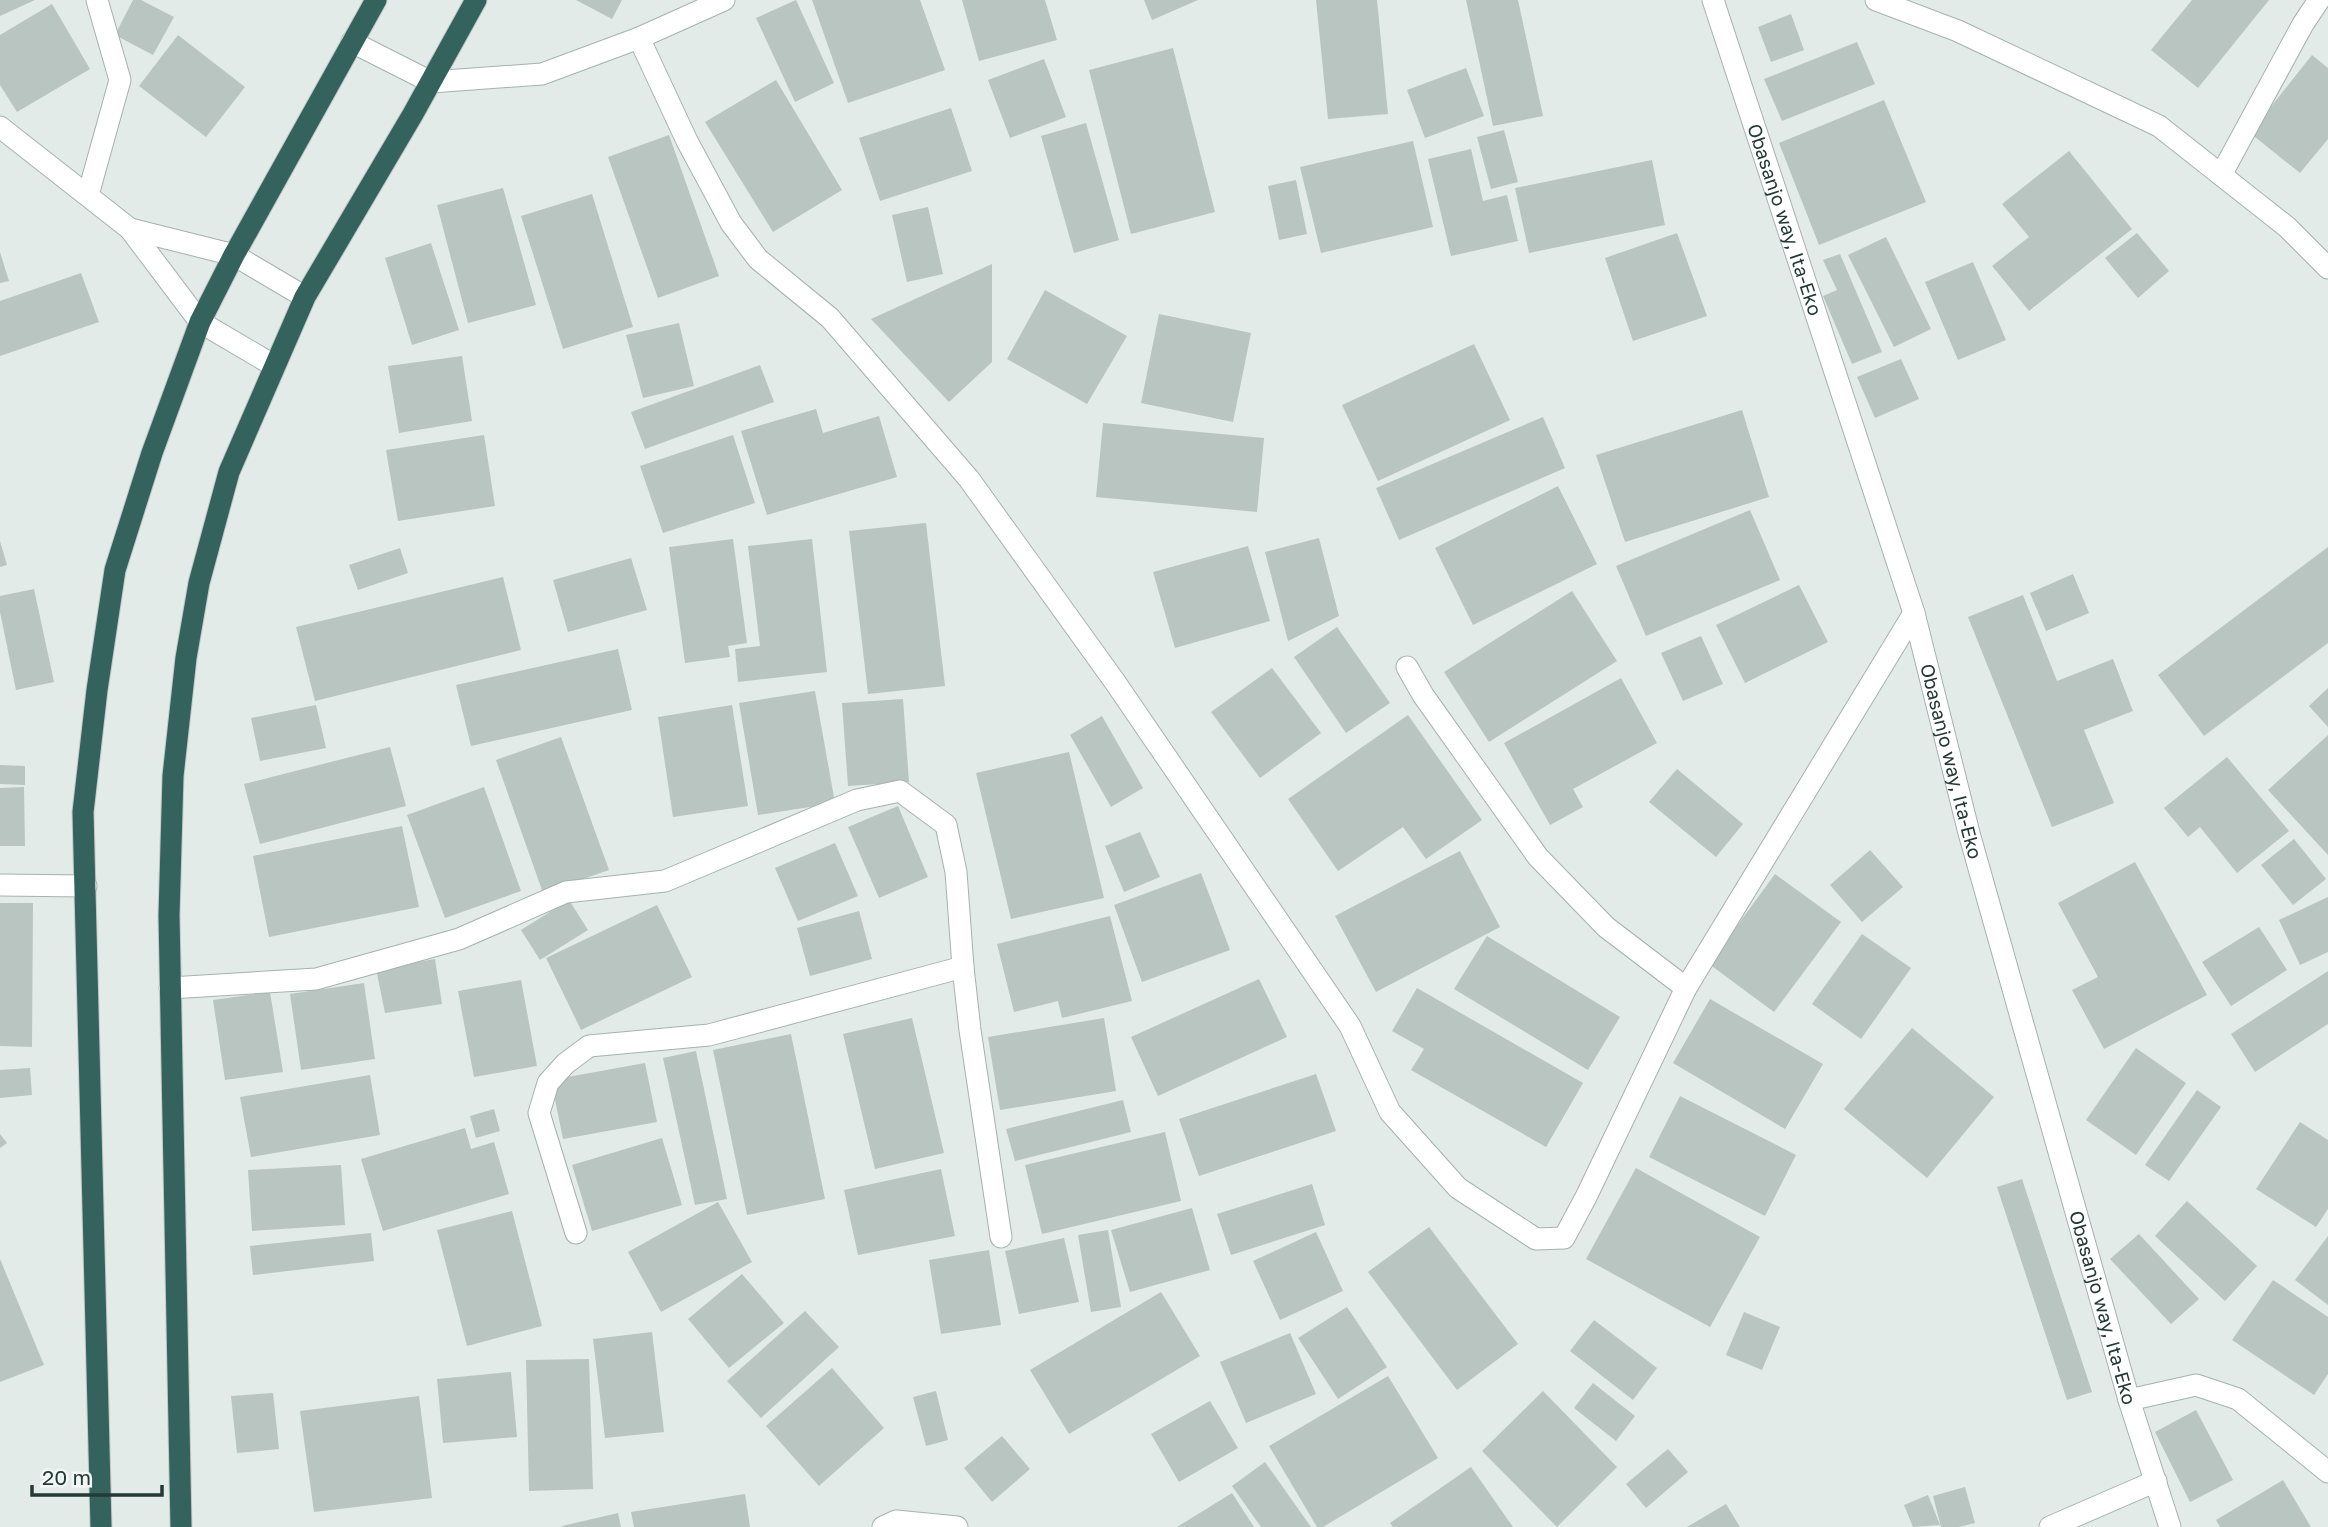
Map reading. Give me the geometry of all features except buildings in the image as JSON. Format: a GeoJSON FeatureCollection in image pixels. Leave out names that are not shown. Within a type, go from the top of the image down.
{"type":"FeatureCollection","features":[{"type":"Feature","properties":{"kind":"highway"},"geometry":{"type":"LineString","coordinates":[[101,1527],[83,812],[97,690],[115,570],[152,453],[200,322],[234,255],[376,0]]}},
{"type":"Feature","properties":{"kind":"highway"},"geometry":{"type":"LineString","coordinates":[[181,1527],[169,915],[173,776],[186,658],[199,583],[229,472],[273,365],[305,297],[476,0]]}},
{"type":"Feature","properties":{"kind":"street"},"geometry":{"type":"LineString","coordinates":[[88,195],[120,80],[97,0]]}},
{"type":"Feature","properties":{"kind":"street"},"geometry":{"type":"LineString","coordinates":[[352,42],[431,82],[542,74],[639,38],[723,0]]}},
{"type":"Feature","properties":{"kind":"street","name":"Obasanjo way, Ita-Eko"},"geometry":{"type":"LineString","coordinates":[[1713,0],[1914,613],[1969,833],[2129,1400],[2170,1527]]}},
{"type":"Feature","properties":{"kind":"street"},"geometry":{"type":"LineString","coordinates":[[1876,0],[1958,31],[2159,126],[2287,227],[2328,268]]}},
{"type":"Feature","properties":{"kind":"street"},"geometry":{"type":"LineString","coordinates":[[2221,175],[2303,24],[2319,0]]}},
{"type":"Feature","properties":{"kind":"street"},"geometry":{"type":"LineString","coordinates":[[639,38],[687,141],[731,223],[758,259],[830,318],[969,479],[1115,682],[1350,1026],[1390,1112],[1458,1188],[1536,1239],[1564,1238],[1686,988],[1914,613]]}},
{"type":"Feature","properties":{"kind":"street"},"geometry":{"type":"LineString","coordinates":[[0,127],[130,229],[200,322],[273,365]]}},
{"type":"Feature","properties":{"kind":"street"},"geometry":{"type":"LineString","coordinates":[[130,229],[234,255],[305,297]]}},
{"type":"Feature","properties":{"kind":"street"},"geometry":{"type":"LineString","coordinates":[[1407,667],[1423,695],[1538,857],[1605,927],[1686,988]]}},
{"type":"Feature","properties":{"kind":"street"},"geometry":{"type":"LineString","coordinates":[[170,988],[316,979],[459,939],[566,892],[665,881],[857,800],[900,791],[946,825],[956,872],[962,967],[1001,1237]]}},
{"type":"Feature","properties":{"kind":"street"},"geometry":{"type":"LineString","coordinates":[[0,885],[86,886]]}},
{"type":"Feature","properties":{"kind":"street"},"geometry":{"type":"LineString","coordinates":[[576,1233],[538,1113],[548,1083],[565,1064],[589,1046],[709,1035],[962,967]]}},
{"type":"Feature","properties":{"kind":"street"},"geometry":{"type":"LineString","coordinates":[[2129,1400],[2196,1385],[2238,1399],[2328,1472]]}},
{"type":"Feature","properties":{"kind":"street"},"geometry":{"type":"LineString","coordinates":[[2050,1527],[2156,1481]]}},
{"type":"Feature","properties":{"kind":"street"},"geometry":{"type":"LineString","coordinates":[[883,1527],[896,1521],[957,1527]]}}]}
